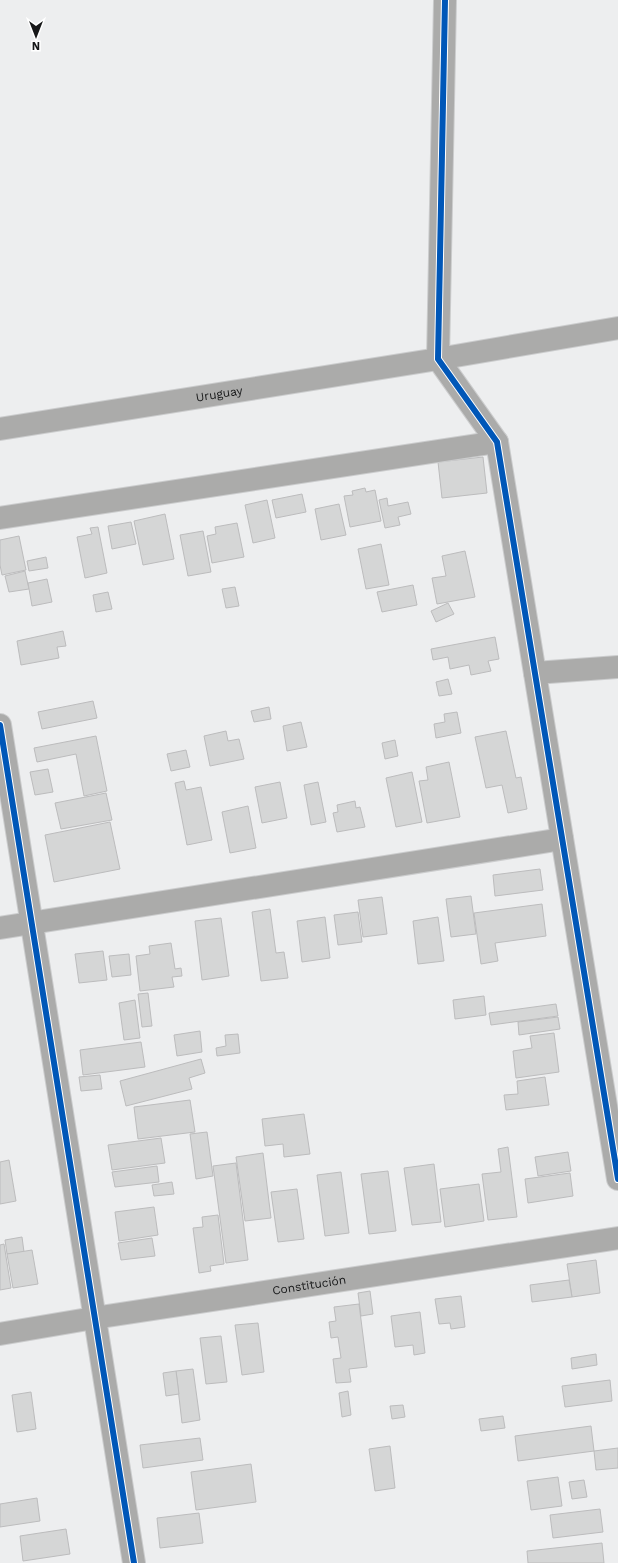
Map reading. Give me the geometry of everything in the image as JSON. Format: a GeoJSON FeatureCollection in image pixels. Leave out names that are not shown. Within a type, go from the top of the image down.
{"type":"FeatureCollection","features":[{"type":"Feature","properties":{"kind":"street"},"geometry":{"type":"LineString","coordinates":[[445,0],[438,359],[497,442],[618,1179]]}},
{"type":"Feature","properties":{"kind":"street","name":"Uruguay"},"geometry":{"type":"LineString","coordinates":[[0,429],[438,359],[618,328]]}},
{"type":"Feature","properties":{"kind":"street"},"geometry":{"type":"LineString","coordinates":[[0,518],[497,442]]}},
{"type":"Feature","properties":{"kind":"street"},"geometry":{"type":"LineString","coordinates":[[535,673],[618,667]]}},
{"type":"Feature","properties":{"kind":"street"},"geometry":{"type":"LineString","coordinates":[[0,725],[134,1563]]}},
{"type":"Feature","properties":{"kind":"street"},"geometry":{"type":"LineString","coordinates":[[0,928],[562,839]]}},
{"type":"Feature","properties":{"kind":"street","name":"Constitución"},"geometry":{"type":"LineString","coordinates":[[0,1334],[94,1318],[618,1238]]}},
{"type":"Feature","properties":{"kind":"building"},"geometry":{"type":"Polygon","coordinates":[[[483,457],[487,493],[442,498],[438,462],[483,457]]]}},
{"type":"Feature","properties":{"kind":"building"},"geometry":{"type":"Polygon","coordinates":[[[365,488],[366,492],[375,490],[381,521],[350,527],[344,496],[353,495],[352,491],[365,488]]]}},
{"type":"Feature","properties":{"kind":"building"},"geometry":{"type":"Polygon","coordinates":[[[302,494],[306,512],[276,518],[272,500],[302,494]]]}},
{"type":"Feature","properties":{"kind":"building"},"geometry":{"type":"Polygon","coordinates":[[[387,498],[388,506],[408,502],[411,514],[398,517],[400,525],[385,528],[379,500],[387,498]]]}},
{"type":"Feature","properties":{"kind":"building"},"geometry":{"type":"Polygon","coordinates":[[[267,500],[275,538],[253,543],[245,505],[267,500]]]}},
{"type":"Feature","properties":{"kind":"building"},"geometry":{"type":"Polygon","coordinates":[[[339,504],[346,535],[321,540],[315,509],[339,504]]]}},
{"type":"Feature","properties":{"kind":"building"},"geometry":{"type":"Polygon","coordinates":[[[165,514],[174,559],[143,565],[134,521],[165,514]]]}},
{"type":"Feature","properties":{"kind":"building"},"geometry":{"type":"Polygon","coordinates":[[[131,522],[136,544],[112,549],[108,526],[131,522]]]}},
{"type":"Feature","properties":{"kind":"building"},"geometry":{"type":"Polygon","coordinates":[[[237,523],[244,557],[212,563],[207,536],[216,534],[215,527],[237,523]]]}},
{"type":"Feature","properties":{"kind":"building"},"geometry":{"type":"Polygon","coordinates":[[[98,527],[107,573],[85,578],[77,537],[92,534],[90,528],[98,527]]]}},
{"type":"Feature","properties":{"kind":"building"},"geometry":{"type":"Polygon","coordinates":[[[203,531],[211,572],[188,576],[180,535],[203,531]]]}},
{"type":"Feature","properties":{"kind":"building"},"geometry":{"type":"Polygon","coordinates":[[[19,536],[26,570],[2,575],[0,565],[0,540],[19,536]]]}},
{"type":"Feature","properties":{"kind":"building"},"geometry":{"type":"Polygon","coordinates":[[[381,544],[389,585],[366,589],[358,549],[381,544]]]}},
{"type":"Feature","properties":{"kind":"building"},"geometry":{"type":"Polygon","coordinates":[[[465,551],[475,597],[437,604],[432,578],[446,576],[442,556],[465,551]]]}},
{"type":"Feature","properties":{"kind":"building"},"geometry":{"type":"Polygon","coordinates":[[[46,557],[48,568],[29,571],[27,561],[46,557]]]}},
{"type":"Feature","properties":{"kind":"building"},"geometry":{"type":"Polygon","coordinates":[[[25,571],[29,589],[9,592],[5,576],[25,571]]]}},
{"type":"Feature","properties":{"kind":"building"},"geometry":{"type":"Polygon","coordinates":[[[47,579],[52,602],[32,606],[28,583],[47,579]]]}},
{"type":"Feature","properties":{"kind":"building"},"geometry":{"type":"Polygon","coordinates":[[[413,585],[417,605],[382,612],[377,592],[413,585]]]}},
{"type":"Feature","properties":{"kind":"building"},"geometry":{"type":"Polygon","coordinates":[[[235,587],[239,606],[226,608],[222,589],[235,587]]]}},
{"type":"Feature","properties":{"kind":"building"},"geometry":{"type":"Polygon","coordinates":[[[108,592],[112,609],[96,612],[93,595],[108,592]]]}},
{"type":"Feature","properties":{"kind":"building"},"geometry":{"type":"Polygon","coordinates":[[[448,603],[454,614],[436,622],[431,611],[448,603]]]}},
{"type":"Feature","properties":{"kind":"building"},"geometry":{"type":"Polygon","coordinates":[[[63,631],[66,646],[57,647],[59,658],[21,665],[17,641],[63,631]]]}},
{"type":"Feature","properties":{"kind":"building"},"geometry":{"type":"Polygon","coordinates":[[[495,637],[499,659],[488,661],[491,671],[471,675],[469,665],[450,669],[448,657],[433,660],[431,649],[495,637]]]}},
{"type":"Feature","properties":{"kind":"building"},"geometry":{"type":"Polygon","coordinates":[[[448,679],[452,694],[439,696],[436,682],[448,679]]]}},
{"type":"Feature","properties":{"kind":"building"},"geometry":{"type":"Polygon","coordinates":[[[93,701],[97,718],[42,729],[38,712],[93,701]]]}},
{"type":"Feature","properties":{"kind":"building"},"geometry":{"type":"Polygon","coordinates":[[[269,707],[271,719],[254,722],[251,711],[269,707]]]}},
{"type":"Feature","properties":{"kind":"building"},"geometry":{"type":"Polygon","coordinates":[[[457,712],[461,733],[436,738],[434,724],[445,722],[444,714],[457,712]]]}},
{"type":"Feature","properties":{"kind":"building"},"geometry":{"type":"Polygon","coordinates":[[[301,722],[307,747],[287,751],[283,726],[301,722]]]}},
{"type":"Feature","properties":{"kind":"building"},"geometry":{"type":"Polygon","coordinates":[[[226,731],[228,741],[239,739],[244,759],[210,766],[204,736],[226,731]]]}},
{"type":"Feature","properties":{"kind":"building"},"geometry":{"type":"Polygon","coordinates":[[[506,731],[516,778],[521,777],[527,809],[508,813],[502,785],[486,788],[475,737],[506,731]]]}},
{"type":"Feature","properties":{"kind":"building"},"geometry":{"type":"Polygon","coordinates":[[[96,736],[107,791],[84,796],[76,754],[37,762],[34,748],[96,736]]]}},
{"type":"Feature","properties":{"kind":"building"},"geometry":{"type":"Polygon","coordinates":[[[395,740],[398,756],[385,759],[382,743],[395,740]]]}},
{"type":"Feature","properties":{"kind":"building"},"geometry":{"type":"Polygon","coordinates":[[[186,750],[190,767],[171,771],[167,754],[186,750]]]}},
{"type":"Feature","properties":{"kind":"building"},"geometry":{"type":"Polygon","coordinates":[[[449,762],[460,817],[427,823],[419,781],[428,780],[426,767],[449,762]]]}},
{"type":"Feature","properties":{"kind":"building"},"geometry":{"type":"Polygon","coordinates":[[[48,769],[53,792],[35,795],[30,772],[48,769]]]}},
{"type":"Feature","properties":{"kind":"building"},"geometry":{"type":"Polygon","coordinates":[[[412,772],[422,822],[396,827],[386,778],[412,772]]]}},
{"type":"Feature","properties":{"kind":"building"},"geometry":{"type":"Polygon","coordinates":[[[184,781],[186,790],[201,787],[212,840],[187,845],[175,783],[184,781]]]}},
{"type":"Feature","properties":{"kind":"building"},"geometry":{"type":"Polygon","coordinates":[[[280,782],[287,818],[262,823],[255,787],[280,782]]]}},
{"type":"Feature","properties":{"kind":"building"},"geometry":{"type":"Polygon","coordinates":[[[318,782],[326,822],[311,825],[304,785],[318,782]]]}},
{"type":"Feature","properties":{"kind":"building"},"geometry":{"type":"Polygon","coordinates":[[[106,793],[112,820],[61,829],[55,803],[106,793]]]}},
{"type":"Feature","properties":{"kind":"building"},"geometry":{"type":"Polygon","coordinates":[[[355,801],[356,808],[360,807],[365,827],[337,832],[333,813],[338,812],[337,805],[355,801]]]}},
{"type":"Feature","properties":{"kind":"building"},"geometry":{"type":"Polygon","coordinates":[[[248,806],[256,848],[230,853],[222,812],[248,806]]]}},
{"type":"Feature","properties":{"kind":"building"},"geometry":{"type":"Polygon","coordinates":[[[110,822],[120,869],[54,882],[45,835],[110,822]]]}},
{"type":"Feature","properties":{"kind":"building"},"geometry":{"type":"Polygon","coordinates":[[[540,869],[543,890],[495,896],[493,875],[540,869]]]}},
{"type":"Feature","properties":{"kind":"building"},"geometry":{"type":"Polygon","coordinates":[[[471,896],[476,934],[451,937],[446,899],[471,896]]]}},
{"type":"Feature","properties":{"kind":"building"},"geometry":{"type":"Polygon","coordinates":[[[382,897],[387,934],[363,937],[358,900],[382,897]]]}},
{"type":"Feature","properties":{"kind":"building"},"geometry":{"type":"Polygon","coordinates":[[[542,904],[546,936],[495,943],[498,961],[481,964],[474,913],[542,904]]]}},
{"type":"Feature","properties":{"kind":"building"},"geometry":{"type":"Polygon","coordinates":[[[270,909],[276,953],[284,952],[288,978],[261,981],[252,912],[270,909]]]}},
{"type":"Feature","properties":{"kind":"building"},"geometry":{"type":"Polygon","coordinates":[[[358,912],[362,942],[338,945],[334,915],[358,912]]]}},
{"type":"Feature","properties":{"kind":"building"},"geometry":{"type":"Polygon","coordinates":[[[325,917],[330,958],[302,962],[297,921],[325,917]]]}},
{"type":"Feature","properties":{"kind":"building"},"geometry":{"type":"Polygon","coordinates":[[[438,917],[444,961],[418,964],[413,921],[438,917]]]}},
{"type":"Feature","properties":{"kind":"building"},"geometry":{"type":"Polygon","coordinates":[[[221,918],[229,976],[202,980],[195,921],[221,918]]]}},
{"type":"Feature","properties":{"kind":"building"},"geometry":{"type":"Polygon","coordinates":[[[171,943],[175,969],[181,968],[182,976],[172,977],[174,987],[140,991],[136,956],[150,954],[149,946],[171,943]]]}},
{"type":"Feature","properties":{"kind":"building"},"geometry":{"type":"Polygon","coordinates":[[[103,951],[107,980],[79,983],[75,954],[103,951]]]}},
{"type":"Feature","properties":{"kind":"building"},"geometry":{"type":"Polygon","coordinates":[[[129,954],[131,975],[112,977],[109,956],[129,954]]]}},
{"type":"Feature","properties":{"kind":"building"},"geometry":{"type":"Polygon","coordinates":[[[148,993],[152,1026],[142,1027],[138,994],[148,993]]]}},
{"type":"Feature","properties":{"kind":"building"},"geometry":{"type":"Polygon","coordinates":[[[484,996],[486,1015],[455,1019],[453,1000],[484,996]]]}},
{"type":"Feature","properties":{"kind":"building"},"geometry":{"type":"Polygon","coordinates":[[[135,1000],[140,1038],[124,1040],[119,1003],[135,1000]]]}},
{"type":"Feature","properties":{"kind":"building"},"geometry":{"type":"Polygon","coordinates":[[[556,1004],[558,1016],[491,1025],[489,1013],[556,1004]]]}},
{"type":"Feature","properties":{"kind":"building"},"geometry":{"type":"Polygon","coordinates":[[[558,1017],[560,1029],[519,1035],[518,1022],[558,1017]]]}},
{"type":"Feature","properties":{"kind":"building"},"geometry":{"type":"Polygon","coordinates":[[[200,1031],[202,1052],[177,1056],[174,1035],[200,1031]]]}},
{"type":"Feature","properties":{"kind":"building"},"geometry":{"type":"Polygon","coordinates":[[[554,1033],[559,1072],[516,1078],[513,1051],[532,1048],[530,1036],[554,1033]]]}},
{"type":"Feature","properties":{"kind":"building"},"geometry":{"type":"Polygon","coordinates":[[[238,1034],[240,1053],[217,1056],[216,1048],[226,1046],[225,1035],[238,1034]]]}},
{"type":"Feature","properties":{"kind":"building"},"geometry":{"type":"Polygon","coordinates":[[[141,1042],[145,1067],[83,1075],[80,1050],[141,1042]]]}},
{"type":"Feature","properties":{"kind":"building"},"geometry":{"type":"Polygon","coordinates":[[[201,1059],[205,1073],[189,1078],[192,1089],[126,1106],[120,1081],[201,1059]]]}},
{"type":"Feature","properties":{"kind":"building"},"geometry":{"type":"Polygon","coordinates":[[[100,1075],[102,1089],[81,1091],[79,1077],[100,1075]]]}},
{"type":"Feature","properties":{"kind":"building"},"geometry":{"type":"Polygon","coordinates":[[[545,1077],[549,1105],[506,1110],[504,1095],[518,1094],[517,1081],[545,1077]]]}},
{"type":"Feature","properties":{"kind":"building"},"geometry":{"type":"Polygon","coordinates":[[[190,1100],[195,1132],[138,1139],[134,1107],[190,1100]]]}},
{"type":"Feature","properties":{"kind":"building"},"geometry":{"type":"Polygon","coordinates":[[[304,1114],[310,1154],[284,1157],[283,1144],[265,1146],[262,1119],[304,1114]]]}},
{"type":"Feature","properties":{"kind":"building"},"geometry":{"type":"Polygon","coordinates":[[[207,1132],[213,1176],[196,1179],[190,1134],[207,1132]]]}},
{"type":"Feature","properties":{"kind":"building"},"geometry":{"type":"Polygon","coordinates":[[[161,1138],[165,1163],[112,1170],[108,1145],[161,1138]]]}},
{"type":"Feature","properties":{"kind":"building"},"geometry":{"type":"Polygon","coordinates":[[[508,1147],[517,1217],[488,1220],[482,1174],[501,1172],[498,1149],[508,1147]]]}},
{"type":"Feature","properties":{"kind":"building"},"geometry":{"type":"Polygon","coordinates":[[[568,1152],[571,1171],[538,1176],[535,1157],[568,1152]]]}},
{"type":"Feature","properties":{"kind":"building"},"geometry":{"type":"Polygon","coordinates":[[[263,1153],[271,1218],[245,1221],[236,1157],[263,1153]]]}},
{"type":"Feature","properties":{"kind":"building"},"geometry":{"type":"Polygon","coordinates":[[[9,1160],[16,1201],[0,1204],[0,1162],[9,1160]]]}},
{"type":"Feature","properties":{"kind":"building"},"geometry":{"type":"Polygon","coordinates":[[[236,1163],[248,1260],[226,1263],[213,1166],[236,1163]]]}},
{"type":"Feature","properties":{"kind":"building"},"geometry":{"type":"Polygon","coordinates":[[[434,1164],[441,1222],[412,1225],[404,1168],[434,1164]]]}},
{"type":"Feature","properties":{"kind":"building"},"geometry":{"type":"Polygon","coordinates":[[[157,1166],[159,1182],[115,1187],[112,1172],[157,1166]]]}},
{"type":"Feature","properties":{"kind":"building"},"geometry":{"type":"Polygon","coordinates":[[[388,1171],[396,1231],[369,1234],[361,1174],[388,1171]]]}},
{"type":"Feature","properties":{"kind":"building"},"geometry":{"type":"Polygon","coordinates":[[[341,1172],[349,1233],[325,1236],[317,1175],[341,1172]]]}},
{"type":"Feature","properties":{"kind":"building"},"geometry":{"type":"Polygon","coordinates":[[[570,1173],[573,1196],[528,1203],[525,1179],[570,1173]]]}},
{"type":"Feature","properties":{"kind":"building"},"geometry":{"type":"Polygon","coordinates":[[[172,1182],[174,1194],[154,1196],[152,1185],[172,1182]]]}},
{"type":"Feature","properties":{"kind":"building"},"geometry":{"type":"Polygon","coordinates":[[[479,1184],[484,1221],[445,1227],[440,1189],[479,1184]]]}},
{"type":"Feature","properties":{"kind":"building"},"geometry":{"type":"Polygon","coordinates":[[[297,1189],[304,1239],[278,1242],[271,1192],[297,1189]]]}},
{"type":"Feature","properties":{"kind":"building"},"geometry":{"type":"Polygon","coordinates":[[[154,1207],[158,1235],[119,1241],[115,1212],[154,1207]]]}},
{"type":"Feature","properties":{"kind":"building"},"geometry":{"type":"Polygon","coordinates":[[[218,1215],[224,1264],[210,1266],[211,1271],[199,1273],[193,1228],[203,1227],[202,1217],[218,1215]]]}},
{"type":"Feature","properties":{"kind":"building"},"geometry":{"type":"Polygon","coordinates":[[[22,1237],[24,1252],[7,1254],[5,1240],[22,1237]]]}},
{"type":"Feature","properties":{"kind":"building"},"geometry":{"type":"Polygon","coordinates":[[[152,1238],[155,1256],[121,1260],[118,1243],[152,1238]]]}},
{"type":"Feature","properties":{"kind":"building"},"geometry":{"type":"Polygon","coordinates":[[[4,1244],[11,1288],[0,1290],[0,1245],[4,1244]]]}},
{"type":"Feature","properties":{"kind":"building"},"geometry":{"type":"Polygon","coordinates":[[[32,1250],[38,1284],[13,1288],[7,1254],[32,1250]]]}},
{"type":"Feature","properties":{"kind":"building"},"geometry":{"type":"Polygon","coordinates":[[[596,1260],[600,1293],[572,1297],[567,1264],[596,1260]]]}},
{"type":"Feature","properties":{"kind":"building"},"geometry":{"type":"Polygon","coordinates":[[[569,1280],[572,1297],[532,1302],[530,1285],[569,1280]]]}},
{"type":"Feature","properties":{"kind":"building"},"geometry":{"type":"Polygon","coordinates":[[[370,1291],[373,1314],[361,1316],[358,1293],[370,1291]]]}},
{"type":"Feature","properties":{"kind":"building"},"geometry":{"type":"Polygon","coordinates":[[[461,1296],[465,1327],[451,1329],[450,1323],[439,1324],[435,1299],[461,1296]]]}},
{"type":"Feature","properties":{"kind":"building"},"geometry":{"type":"Polygon","coordinates":[[[359,1304],[367,1367],[349,1369],[351,1382],[336,1383],[333,1359],[341,1358],[338,1337],[331,1338],[329,1322],[336,1321],[334,1307],[359,1304]]]}},
{"type":"Feature","properties":{"kind":"building"},"geometry":{"type":"Polygon","coordinates":[[[420,1312],[425,1353],[414,1355],[413,1345],[395,1347],[391,1316],[420,1312]]]}},
{"type":"Feature","properties":{"kind":"building"},"geometry":{"type":"Polygon","coordinates":[[[258,1323],[264,1372],[242,1375],[235,1325],[258,1323]]]}},
{"type":"Feature","properties":{"kind":"building"},"geometry":{"type":"Polygon","coordinates":[[[221,1336],[227,1382],[206,1384],[200,1338],[221,1336]]]}},
{"type":"Feature","properties":{"kind":"building"},"geometry":{"type":"Polygon","coordinates":[[[596,1354],[597,1365],[572,1369],[571,1358],[596,1354]]]}},
{"type":"Feature","properties":{"kind":"building"},"geometry":{"type":"Polygon","coordinates":[[[193,1369],[200,1420],[182,1423],[176,1371],[193,1369]]]}},
{"type":"Feature","properties":{"kind":"building"},"geometry":{"type":"Polygon","coordinates":[[[176,1371],[179,1394],[166,1396],[163,1373],[176,1371]]]}},
{"type":"Feature","properties":{"kind":"building"},"geometry":{"type":"Polygon","coordinates":[[[610,1380],[612,1401],[565,1407],[562,1386],[610,1380]]]}},
{"type":"Feature","properties":{"kind":"building"},"geometry":{"type":"Polygon","coordinates":[[[348,1391],[351,1415],[342,1417],[339,1393],[348,1391]]]}},
{"type":"Feature","properties":{"kind":"building"},"geometry":{"type":"Polygon","coordinates":[[[31,1392],[36,1429],[17,1432],[12,1395],[31,1392]]]}},
{"type":"Feature","properties":{"kind":"building"},"geometry":{"type":"Polygon","coordinates":[[[403,1405],[405,1417],[392,1419],[390,1406],[403,1405]]]}},
{"type":"Feature","properties":{"kind":"building"},"geometry":{"type":"Polygon","coordinates":[[[503,1416],[505,1428],[481,1431],[479,1419],[503,1416]]]}},
{"type":"Feature","properties":{"kind":"building"},"geometry":{"type":"Polygon","coordinates":[[[591,1426],[594,1451],[518,1461],[515,1436],[591,1426]]]}},
{"type":"Feature","properties":{"kind":"building"},"geometry":{"type":"Polygon","coordinates":[[[200,1438],[203,1460],[143,1468],[140,1445],[200,1438]]]}},
{"type":"Feature","properties":{"kind":"building"},"geometry":{"type":"Polygon","coordinates":[[[390,1446],[395,1488],[375,1491],[369,1449],[390,1446]]]}},
{"type":"Feature","properties":{"kind":"building"},"geometry":{"type":"Polygon","coordinates":[[[618,1448],[618,1468],[596,1470],[594,1451],[618,1448]]]}},
{"type":"Feature","properties":{"kind":"building"},"geometry":{"type":"Polygon","coordinates":[[[251,1464],[256,1502],[196,1510],[191,1472],[251,1464]]]}},
{"type":"Feature","properties":{"kind":"building"},"geometry":{"type":"Polygon","coordinates":[[[558,1477],[562,1506],[531,1510],[527,1481],[558,1477]]]}},
{"type":"Feature","properties":{"kind":"building"},"geometry":{"type":"Polygon","coordinates":[[[584,1480],[587,1497],[572,1499],[569,1482],[584,1480]]]}},
{"type":"Feature","properties":{"kind":"building"},"geometry":{"type":"Polygon","coordinates":[[[37,1498],[40,1521],[0,1527],[0,1504],[37,1498]]]}},
{"type":"Feature","properties":{"kind":"building"},"geometry":{"type":"Polygon","coordinates":[[[600,1509],[603,1532],[553,1538],[550,1515],[600,1509]]]}},
{"type":"Feature","properties":{"kind":"building"},"geometry":{"type":"Polygon","coordinates":[[[199,1513],[203,1543],[160,1548],[157,1518],[199,1513]]]}},
{"type":"Feature","properties":{"kind":"building"},"geometry":{"type":"Polygon","coordinates":[[[66,1529],[70,1554],[23,1561],[20,1536],[66,1529]]]}},
{"type":"Feature","properties":{"kind":"building"},"geometry":{"type":"Polygon","coordinates":[[[602,1543],[604,1563],[528,1563],[527,1551],[602,1543]]]}},
{"type":"Feature","properties":{"kind":"cycle path"},"geometry":{"type":"LineString","coordinates":[[445,0],[438,359],[497,442],[618,1179]]}},
{"type":"Feature","properties":{"kind":"cycle path"},"geometry":{"type":"LineString","coordinates":[[0,725],[134,1563]]}}]}
